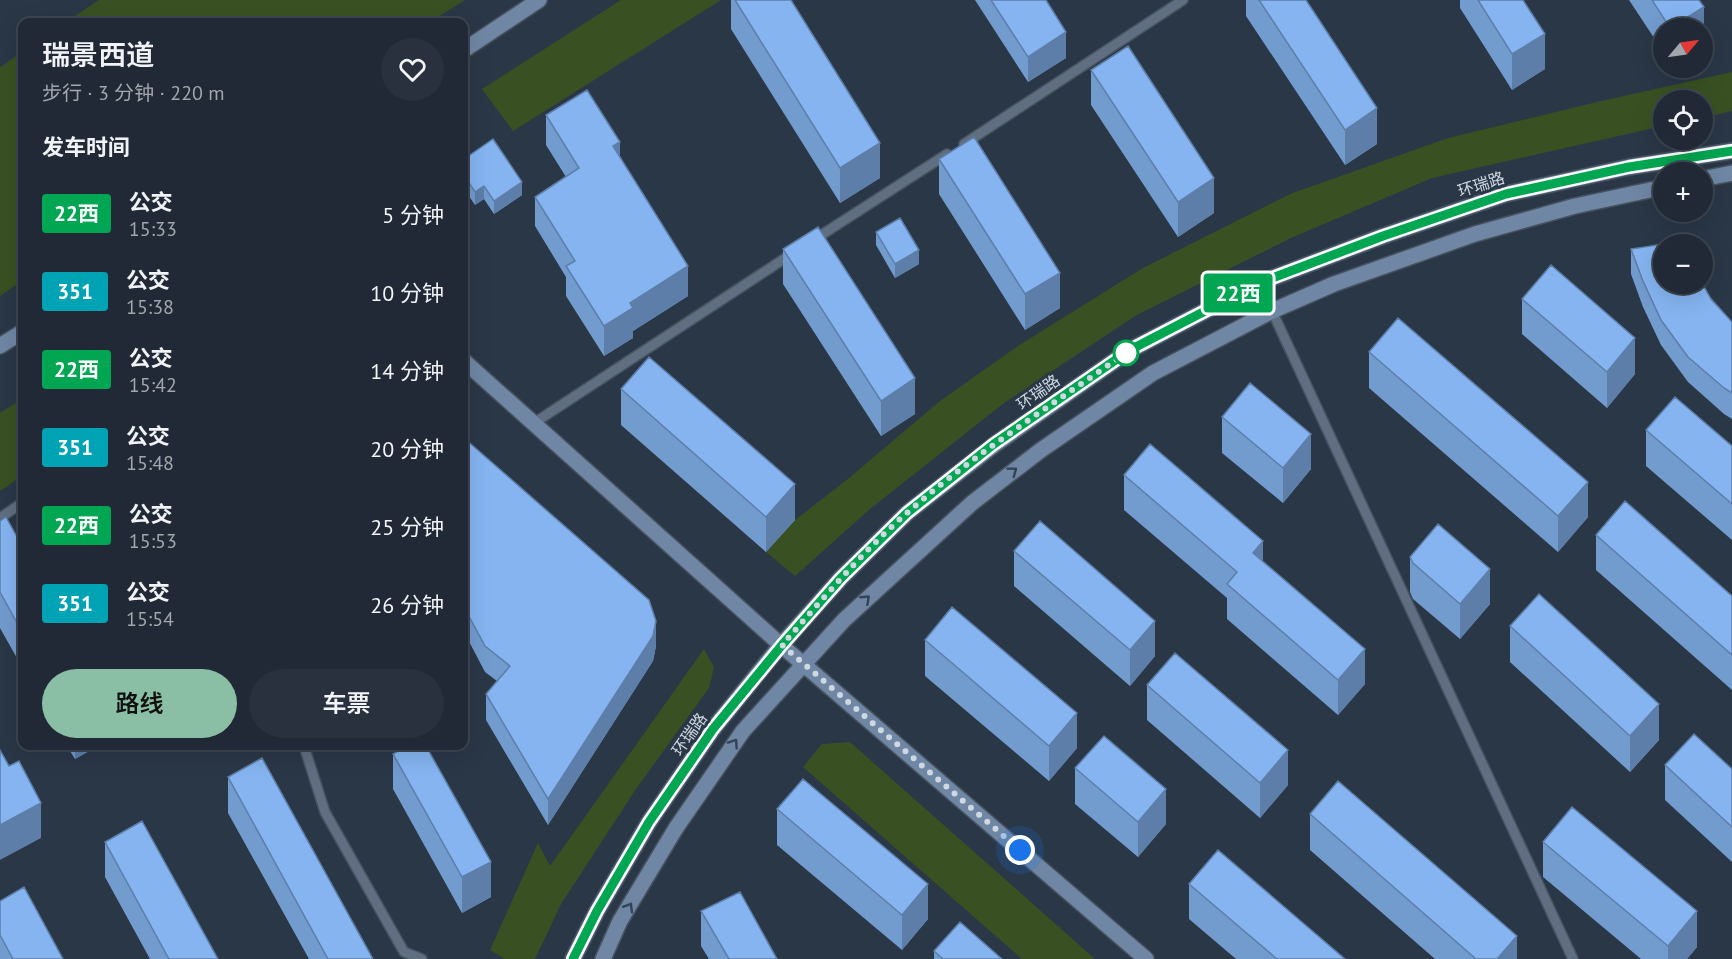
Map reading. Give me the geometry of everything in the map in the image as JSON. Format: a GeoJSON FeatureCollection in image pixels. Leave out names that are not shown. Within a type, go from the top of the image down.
{"type":"FeatureCollection","features":[{"type":"Feature","properties":{"kind":"main road"},"geometry":{"type":"LineString","coordinates":[[468,47],[539,0]]}},
{"type":"Feature","properties":{"kind":"main road","name":"环瑞路"},"geometry":{"type":"LineString","coordinates":[[573,959],[597,911],[649,822],[713,729],[841,578],[907,513],[994,444],[1130,350],[1259,283],[1383,236],[1506,194],[1629,167],[1732,151]]}},
{"type":"Feature","properties":{"kind":"main road"},"geometry":{"type":"LineString","coordinates":[[1713,177],[1732,173]]}},
{"type":"Feature","properties":{"kind":"main road"},"geometry":{"type":"LineString","coordinates":[[603,959],[620,921],[683,818],[742,731],[844,620],[972,503],[1041,450],[1153,373],[1272,310],[1334,284],[1475,234],[1575,206],[1653,189]]}},
{"type":"Feature","properties":{"kind":"main road"},"geometry":{"type":"LineString","coordinates":[[0,346],[18,335]]}},
{"type":"Feature","properties":{"kind":"main road"},"geometry":{"type":"LineString","coordinates":[[468,365],[803,664],[1146,959]]}},
{"type":"Feature","properties":{"kind":"lane"},"geometry":{"type":"LineString","coordinates":[[534,423],[1183,0]]}},
{"type":"Feature","properties":{"kind":"lane"},"geometry":{"type":"LineString","coordinates":[[1259,283],[1573,959]]}},
{"type":"Feature","properties":{"kind":"lane"},"geometry":{"type":"LineString","coordinates":[[0,518],[18,506]]}},
{"type":"Feature","properties":{"kind":"lane"},"geometry":{"type":"LineString","coordinates":[[305,750],[325,812],[404,952],[422,959]]}},
{"type":"Feature","properties":{"kind":"green space"},"geometry":{"type":"Polygon","coordinates":[[[99,0],[465,0],[436,18],[72,18],[99,0]]]}},
{"type":"Feature","properties":{"kind":"green space"},"geometry":{"type":"Polygon","coordinates":[[[621,0],[721,0],[513,131],[482,89],[621,0]]]}},
{"type":"Feature","properties":{"kind":"green space"},"geometry":{"type":"Polygon","coordinates":[[[18,55],[18,284],[0,296],[0,67],[18,55]]]}},
{"type":"Feature","properties":{"kind":"green space"},"geometry":{"type":"Polygon","coordinates":[[[1732,72],[1732,111],[1713,116],[1713,90],[1653,90],[1653,128],[1432,178],[1291,238],[1135,316],[1004,403],[870,509],[795,576],[766,552],[795,520],[940,401],[1021,344],[1143,268],[1290,194],[1448,138],[1597,102],[1705,78],[1713,78],[1732,72]]]}},
{"type":"Feature","properties":{"kind":"green space"},"geometry":{"type":"Polygon","coordinates":[[[18,402],[18,479],[0,491],[0,413],[18,402]]]}},
{"type":"Feature","properties":{"kind":"green space"},"geometry":{"type":"Polygon","coordinates":[[[704,649],[714,667],[709,688],[636,789],[561,904],[535,959],[505,959],[490,950],[538,843],[550,866],[704,649]]]}},
{"type":"Feature","properties":{"kind":"green space"},"geometry":{"type":"Polygon","coordinates":[[[850,742],[1095,959],[1022,959],[803,767],[822,744],[850,742]]]}},
{"type":"Feature","properties":{"kind":"building"},"geometry":{"type":"Polygon","coordinates":[[[735,0],[791,0],[880,143],[840,168],[735,0]]]}},
{"type":"Feature","properties":{"kind":"building"},"geometry":{"type":"Polygon","coordinates":[[[991,0],[1046,0],[1066,32],[1028,57],[991,0]]]}},
{"type":"Feature","properties":{"kind":"building"},"geometry":{"type":"Polygon","coordinates":[[[1259,0],[1306,0],[1377,108],[1345,130],[1259,0]]]}},
{"type":"Feature","properties":{"kind":"building"},"geometry":{"type":"Polygon","coordinates":[[[1478,0],[1523,0],[1545,34],[1512,54],[1478,0]]]}},
{"type":"Feature","properties":{"kind":"building"},"geometry":{"type":"Polygon","coordinates":[[[1652,0],[1699,0],[1704,7],[1686,18],[1664,18],[1652,0]]]}},
{"type":"Feature","properties":{"kind":"building"},"geometry":{"type":"Polygon","coordinates":[[[1128,46],[1214,178],[1178,202],[1091,70],[1128,46]]]}},
{"type":"Feature","properties":{"kind":"building"},"geometry":{"type":"Polygon","coordinates":[[[587,90],[620,142],[613,146],[688,266],[630,303],[633,308],[604,326],[566,266],[575,261],[535,197],[579,168],[546,115],[587,90]]]}},
{"type":"Feature","properties":{"kind":"building"},"geometry":{"type":"Polygon","coordinates":[[[974,137],[1060,273],[1025,294],[939,159],[974,137]]]}},
{"type":"Feature","properties":{"kind":"building"},"geometry":{"type":"Polygon","coordinates":[[[493,139],[522,182],[494,201],[484,186],[475,192],[468,181],[468,156],[493,139]]]}},
{"type":"Feature","properties":{"kind":"building"},"geometry":{"type":"Polygon","coordinates":[[[900,218],[919,250],[895,264],[876,232],[900,218]]]}},
{"type":"Feature","properties":{"kind":"building"},"geometry":{"type":"Polygon","coordinates":[[[818,227],[915,378],[881,401],[783,249],[818,227]]]}},
{"type":"Feature","properties":{"kind":"building"},"geometry":{"type":"Polygon","coordinates":[[[1653,246],[1653,294],[1708,294],[1732,322],[1732,393],[1688,357],[1661,320],[1631,249],[1653,246]]]}},
{"type":"Feature","properties":{"kind":"building"},"geometry":{"type":"Polygon","coordinates":[[[1551,265],[1635,338],[1607,372],[1522,299],[1551,265]]]}},
{"type":"Feature","properties":{"kind":"building"},"geometry":{"type":"Polygon","coordinates":[[[1398,318],[1588,482],[1558,516],[1369,352],[1398,318]]]}},
{"type":"Feature","properties":{"kind":"building"},"geometry":{"type":"Polygon","coordinates":[[[649,357],[795,484],[766,517],[621,389],[649,357]]]}},
{"type":"Feature","properties":{"kind":"building"},"geometry":{"type":"Polygon","coordinates":[[[1250,383],[1311,434],[1283,468],[1222,417],[1250,383]]]}},
{"type":"Feature","properties":{"kind":"building"},"geometry":{"type":"Polygon","coordinates":[[[1675,397],[1732,446],[1732,504],[1646,430],[1675,397]]]}},
{"type":"Feature","properties":{"kind":"building"},"geometry":{"type":"Polygon","coordinates":[[[468,442],[649,600],[656,621],[653,636],[548,799],[486,694],[510,666],[485,646],[468,614],[468,442]]]}},
{"type":"Feature","properties":{"kind":"building"},"geometry":{"type":"Polygon","coordinates":[[[1150,444],[1263,541],[1253,553],[1365,649],[1338,680],[1227,584],[1237,572],[1124,475],[1150,444]]]}},
{"type":"Feature","properties":{"kind":"building"},"geometry":{"type":"Polygon","coordinates":[[[1625,501],[1732,596],[1732,655],[1596,535],[1625,501]]]}},
{"type":"Feature","properties":{"kind":"building"},"geometry":{"type":"Polygon","coordinates":[[[6,517],[18,539],[18,625],[0,592],[0,521],[6,517]]]}},
{"type":"Feature","properties":{"kind":"building"},"geometry":{"type":"Polygon","coordinates":[[[1040,521],[1155,621],[1130,650],[1014,551],[1040,521]]]}},
{"type":"Feature","properties":{"kind":"building"},"geometry":{"type":"Polygon","coordinates":[[[1438,524],[1490,569],[1460,604],[1413,563],[1410,557],[1438,524]]]}},
{"type":"Feature","properties":{"kind":"building"},"geometry":{"type":"Polygon","coordinates":[[[1539,594],[1659,704],[1630,736],[1510,626],[1539,594]]]}},
{"type":"Feature","properties":{"kind":"building"},"geometry":{"type":"Polygon","coordinates":[[[952,607],[1077,713],[1049,746],[925,640],[952,607]]]}},
{"type":"Feature","properties":{"kind":"building"},"geometry":{"type":"Polygon","coordinates":[[[1175,653],[1288,750],[1260,783],[1147,685],[1175,653]]]}},
{"type":"Feature","properties":{"kind":"building"},"geometry":{"type":"Polygon","coordinates":[[[1694,734],[1732,769],[1732,827],[1665,765],[1694,734]]]}},
{"type":"Feature","properties":{"kind":"building"},"geometry":{"type":"Polygon","coordinates":[[[1104,736],[1166,789],[1138,822],[1075,768],[1104,736]]]}},
{"type":"Feature","properties":{"kind":"building"},"geometry":{"type":"Polygon","coordinates":[[[0,750],[9,766],[19,761],[41,803],[0,825],[0,750]]]}},
{"type":"Feature","properties":{"kind":"building"},"geometry":{"type":"Polygon","coordinates":[[[400,750],[428,750],[491,862],[462,877],[393,754],[400,750]]]}},
{"type":"Feature","properties":{"kind":"building"},"geometry":{"type":"Polygon","coordinates":[[[262,758],[373,959],[328,959],[228,777],[262,758]]]}},
{"type":"Feature","properties":{"kind":"building"},"geometry":{"type":"Polygon","coordinates":[[[803,779],[928,884],[902,915],[777,809],[803,779]]]}},
{"type":"Feature","properties":{"kind":"building"},"geometry":{"type":"Polygon","coordinates":[[[1338,781],[1517,936],[1497,959],[1476,959],[1310,814],[1338,781]]]}},
{"type":"Feature","properties":{"kind":"building"},"geometry":{"type":"Polygon","coordinates":[[[1572,807],[1697,911],[1668,946],[1543,842],[1572,807]]]}},
{"type":"Feature","properties":{"kind":"building"},"geometry":{"type":"Polygon","coordinates":[[[142,821],[218,959],[169,959],[105,842],[142,821]]]}},
{"type":"Feature","properties":{"kind":"building"},"geometry":{"type":"Polygon","coordinates":[[[1218,850],[1345,959],[1277,959],[1189,884],[1218,850]]]}},
{"type":"Feature","properties":{"kind":"building"},"geometry":{"type":"Polygon","coordinates":[[[24,887],[63,959],[13,959],[0,935],[0,901],[24,887]]]}},
{"type":"Feature","properties":{"kind":"building"},"geometry":{"type":"Polygon","coordinates":[[[740,892],[777,959],[729,959],[701,911],[740,892]]]}},
{"type":"Feature","properties":{"kind":"building"},"geometry":{"type":"Polygon","coordinates":[[[960,922],[1002,959],[943,959],[934,951],[960,922]]]}},
{"type":"Feature","properties":{"kind":"bus line","name":"22西"},"geometry":{"type":"LineString","coordinates":[[573,959],[597,911],[649,822],[713,729],[841,578],[907,513],[994,444],[1130,350],[1259,283],[1383,236],[1506,194],[1629,167],[1732,151]]}},
{"type":"Feature","properties":{"kind":"route"},"geometry":{"type":"LineString","coordinates":[[1020,850],[782,645],[841,578],[907,513],[994,444],[1130,350],[1126,353]]}}]}
